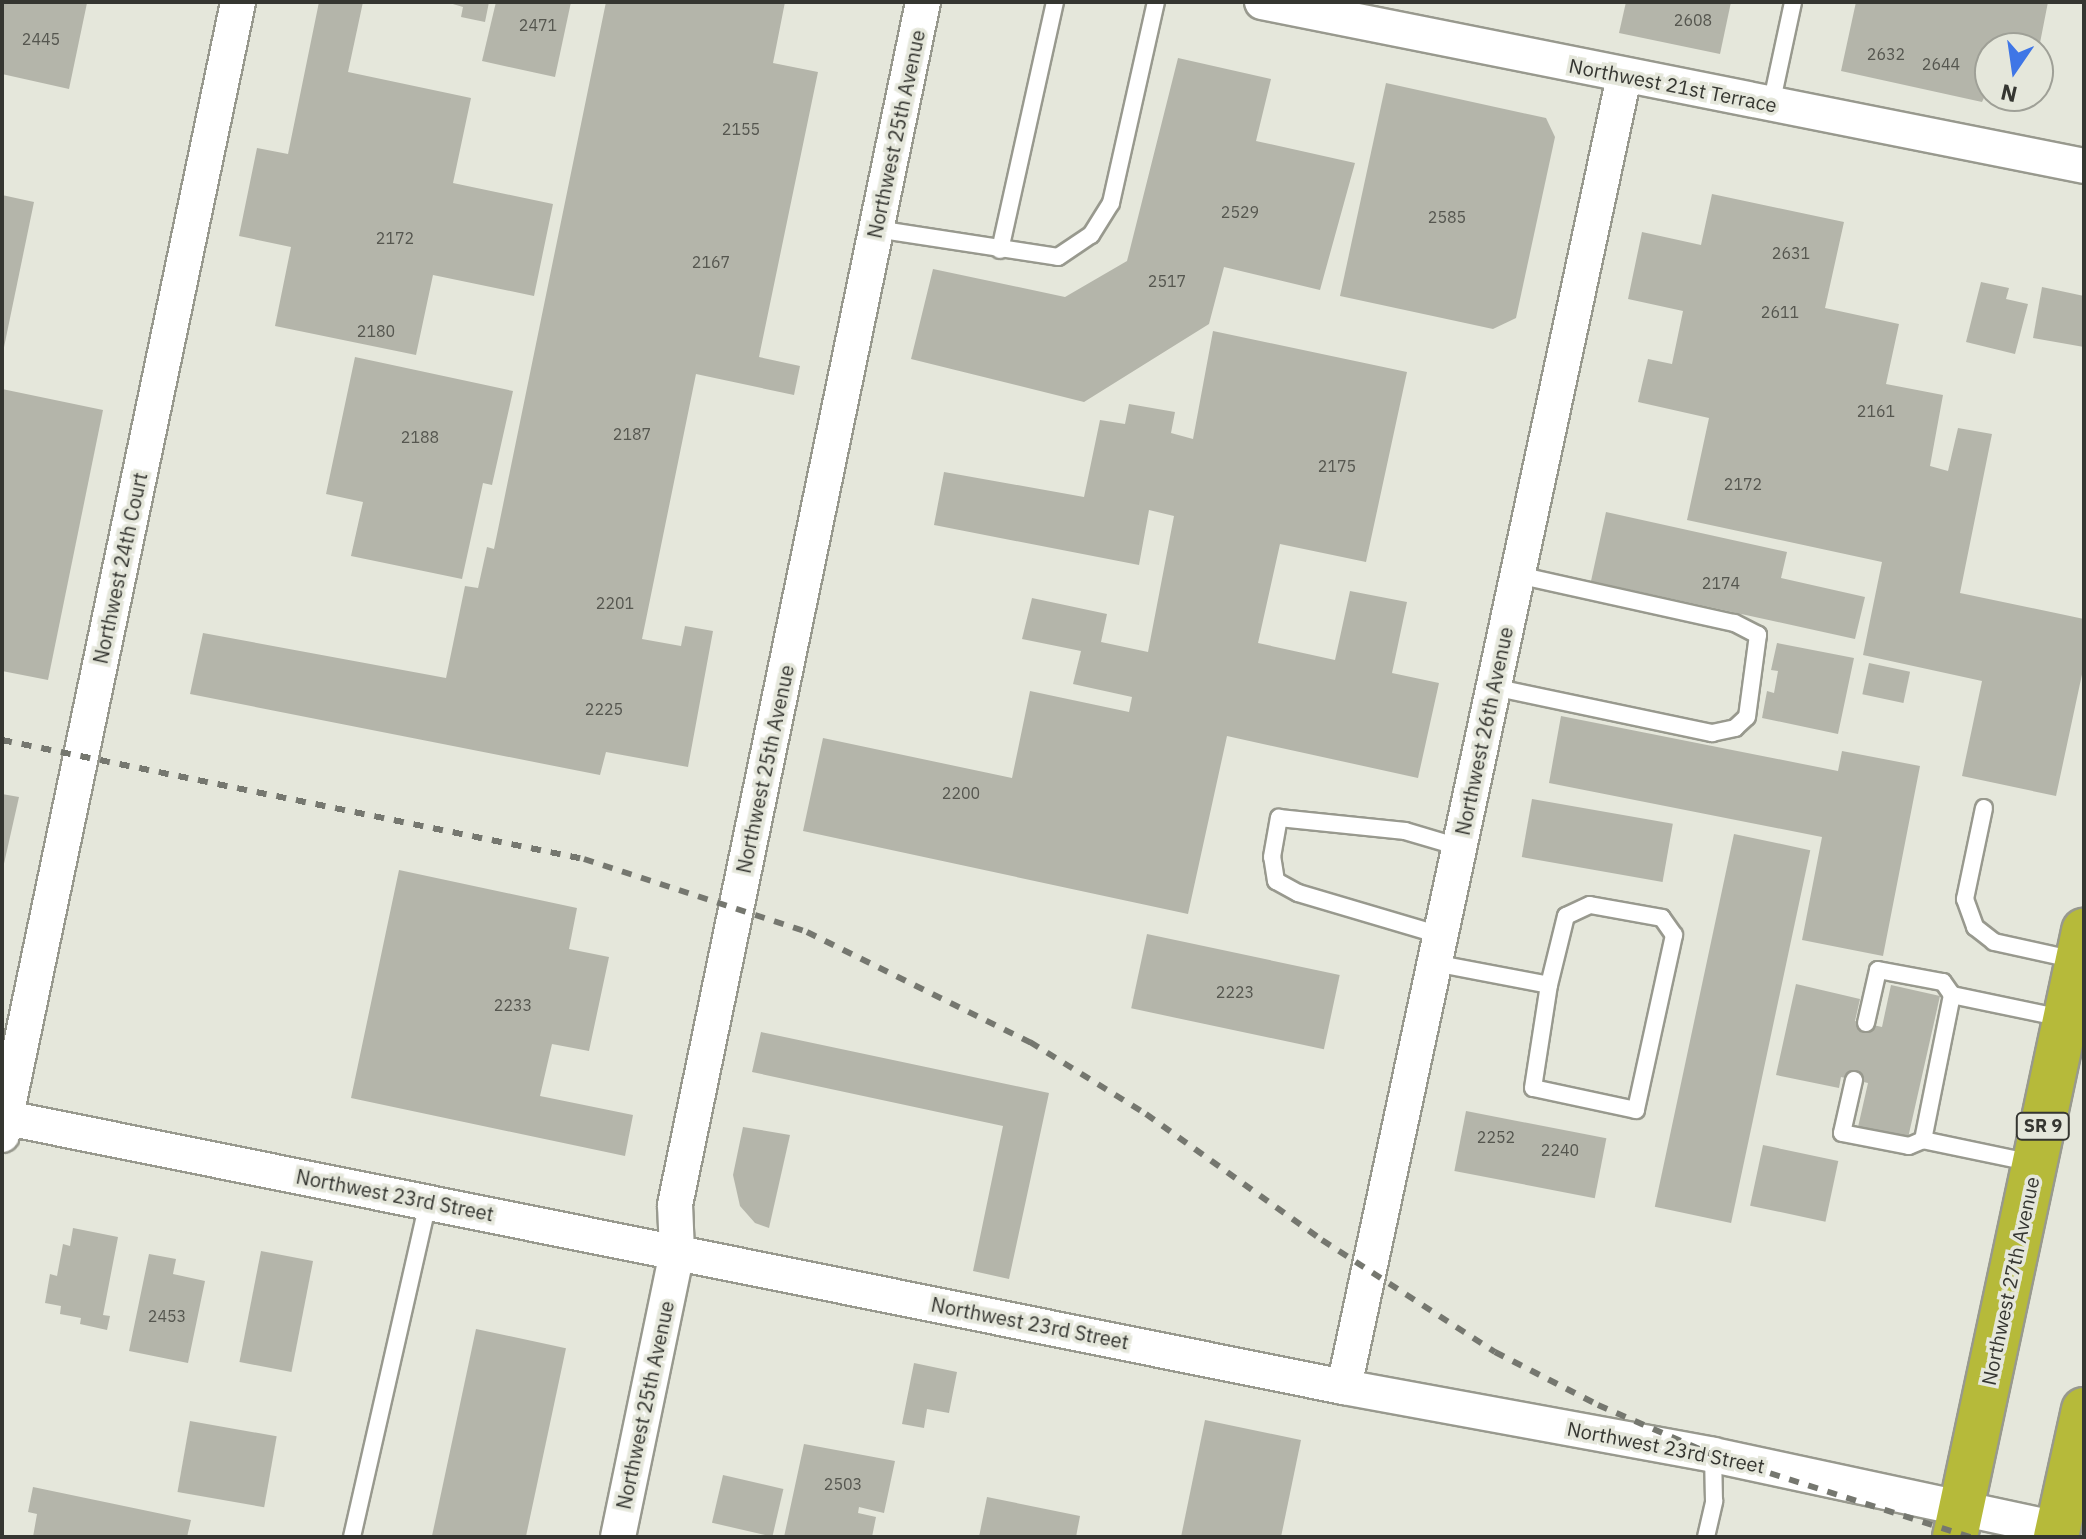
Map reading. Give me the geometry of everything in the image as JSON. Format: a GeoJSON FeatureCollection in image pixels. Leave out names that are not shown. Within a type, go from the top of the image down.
{"type":"FeatureCollection","features":[{"type":"Feature","properties":{"kind":"highway","name":"Northwest 27th Avenue"},"geometry":{"type":"LineString","coordinates":[[1958,1524],[2081,946]]}},
{"type":"Feature","properties":{"kind":"highway"},"geometry":{"type":"LineString","coordinates":[[2057,1533],[2084,1410]]}},
{"type":"Feature","properties":{"kind":"street","name":"Northwest 24th Court"},"geometry":{"type":"LineString","coordinates":[[3,1123],[238,2]]}},
{"type":"Feature","properties":{"kind":"street","name":"Northwest 25th Avenue"},"geometry":{"type":"LineString","coordinates":[[618,1537],[677,1252],[675,1205],[923,2]]}},
{"type":"Feature","properties":{"kind":"street","name":"Northwest 21st Terrace"},"geometry":{"type":"LineString","coordinates":[[1262,2],[2084,166]]}},
{"type":"Feature","properties":{"kind":"street","name":"Northwest 26th Avenue"},"geometry":{"type":"LineString","coordinates":[[1344,1387],[1624,76]]}},
{"type":"Feature","properties":{"kind":"street","name":"Northwest 23rd Street"},"geometry":{"type":"LineString","coordinates":[[3,1123],[428,1202],[1344,1387],[1713,1455],[1958,1524],[2057,1533]]}},
{"type":"Feature","properties":{"kind":"lane"},"geometry":{"type":"LineString","coordinates":[[1000,250],[1055,2]]}},
{"type":"Feature","properties":{"kind":"lane"},"geometry":{"type":"LineString","coordinates":[[876,229],[1058,257],[1091,235],[1111,203],[1156,2]]}},
{"type":"Feature","properties":{"kind":"lane"},"geometry":{"type":"LineString","coordinates":[[1771,105],[1793,2]]}},
{"type":"Feature","properties":{"kind":"lane"},"geometry":{"type":"LineString","coordinates":[[1493,687],[1712,733],[1735,728],[1747,717],[1758,635],[1734,623],[1518,575]]}},
{"type":"Feature","properties":{"kind":"lane"},"geometry":{"type":"LineString","coordinates":[[1984,808],[1965,899],[1975,927],[1994,942],[2081,946]]}},
{"type":"Feature","properties":{"kind":"lane"},"geometry":{"type":"LineString","coordinates":[[1459,847],[1405,831],[1279,818],[1272,857],[1276,881],[1298,893],[1437,949],[1549,985]]}},
{"type":"Feature","properties":{"kind":"lane"},"geometry":{"type":"LineString","coordinates":[[1590,905],[1662,918],[1674,935],[1636,1110],[1533,1088],[1549,985],[1566,916],[1590,905]]}},
{"type":"Feature","properties":{"kind":"lane"},"geometry":{"type":"LineString","coordinates":[[1866,1023],[1879,1005],[1878,970],[1943,982],[1952,995],[2065,1019]]}},
{"type":"Feature","properties":{"kind":"lane"},"geometry":{"type":"LineString","coordinates":[[1923,1140],[1921,1116],[1941,1020],[1952,995]]}},
{"type":"Feature","properties":{"kind":"lane"},"geometry":{"type":"LineString","coordinates":[[1854,1080],[1857,1102],[1842,1133],[1909,1146],[1923,1140],[2035,1163]]}},
{"type":"Feature","properties":{"kind":"lane"},"geometry":{"type":"LineString","coordinates":[[352,1537],[428,1202]]}},
{"type":"Feature","properties":{"kind":"lane"},"geometry":{"type":"LineString","coordinates":[[1706,1537],[1714,1501],[1713,1455]]}},
{"type":"Feature","properties":{"kind":"building"},"geometry":{"type":"Polygon","coordinates":[[[2,2],[87,3],[69,89],[2,74],[2,2]]]}},
{"type":"Feature","properties":{"kind":"building"},"geometry":{"type":"Polygon","coordinates":[[[319,2],[363,2],[348,72],[471,98],[453,183],[553,204],[534,296],[433,275],[416,355],[275,326],[291,247],[239,236],[257,148],[288,154],[319,2]]]}},
{"type":"Feature","properties":{"kind":"building"},"geometry":{"type":"Polygon","coordinates":[[[446,2],[489,2],[485,22],[461,17],[463,7],[446,2]]]}},
{"type":"Feature","properties":{"kind":"building"},"geometry":{"type":"Polygon","coordinates":[[[496,2],[571,2],[555,77],[482,61],[496,2]]]}},
{"type":"Feature","properties":{"kind":"building"},"geometry":{"type":"Polygon","coordinates":[[[606,2],[785,2],[773,63],[818,72],[759,357],[800,366],[794,395],[696,374],[642,639],[681,646],[685,626],[713,631],[688,767],[606,752],[600,775],[190,694],[203,633],[446,678],[465,586],[478,588],[487,547],[494,549],[606,2]]]}},
{"type":"Feature","properties":{"kind":"building"},"geometry":{"type":"Polygon","coordinates":[[[1626,2],[1731,2],[1720,54],[1619,33],[1626,2]]]}},
{"type":"Feature","properties":{"kind":"building"},"geometry":{"type":"Polygon","coordinates":[[[1856,2],[2048,2],[2042,32],[1974,32],[1974,100],[1841,71],[1856,2]]]}},
{"type":"Feature","properties":{"kind":"building"},"geometry":{"type":"Polygon","coordinates":[[[1178,58],[1271,79],[1256,141],[1355,163],[1320,290],[1224,267],[1209,324],[1084,402],[911,359],[933,269],[1065,297],[1127,261],[1178,58]]]}},
{"type":"Feature","properties":{"kind":"building"},"geometry":{"type":"Polygon","coordinates":[[[1386,83],[1546,118],[1555,137],[1516,318],[1493,329],[1340,296],[1386,83]]]}},
{"type":"Feature","properties":{"kind":"building"},"geometry":{"type":"Polygon","coordinates":[[[1712,194],[1844,222],[1825,308],[1899,324],[1886,384],[1943,395],[1930,466],[1948,471],[1958,428],[1992,434],[1960,593],[2084,619],[2084,665],[2056,796],[1962,776],[1982,681],[1863,655],[1882,562],[1687,520],[1709,418],[1638,402],[1648,359],[1672,364],[1683,311],[1628,299],[1642,232],[1701,245],[1712,194]]]}},
{"type":"Feature","properties":{"kind":"building"},"geometry":{"type":"Polygon","coordinates":[[[2,195],[34,202],[3,352],[2,352],[2,195]]]}},
{"type":"Feature","properties":{"kind":"building"},"geometry":{"type":"Polygon","coordinates":[[[1981,282],[2009,288],[2006,299],[2028,304],[2015,354],[1966,342],[1981,282]]]}},
{"type":"Feature","properties":{"kind":"building"},"geometry":{"type":"Polygon","coordinates":[[[2042,287],[2084,296],[2084,347],[2033,338],[2042,287]]]}},
{"type":"Feature","properties":{"kind":"building"},"geometry":{"type":"Polygon","coordinates":[[[1213,331],[1407,372],[1366,562],[1280,544],[1258,643],[1335,660],[1350,591],[1407,602],[1392,673],[1439,683],[1418,778],[1227,736],[1188,914],[803,831],[823,738],[1012,778],[1030,691],[1129,712],[1132,697],[1073,684],[1081,651],[1022,639],[1032,598],[1107,614],[1101,642],[1148,652],[1174,516],[1149,510],[1139,565],[934,525],[944,472],[1084,497],[1100,420],[1125,424],[1129,404],[1175,412],[1171,433],[1193,439],[1213,331]]]}},
{"type":"Feature","properties":{"kind":"building"},"geometry":{"type":"Polygon","coordinates":[[[355,357],[513,391],[492,485],[483,483],[462,579],[351,556],[363,502],[326,494],[355,357]]]}},
{"type":"Feature","properties":{"kind":"building"},"geometry":{"type":"Polygon","coordinates":[[[2,389],[103,410],[48,680],[2,671],[2,389]]]}},
{"type":"Feature","properties":{"kind":"building"},"geometry":{"type":"Polygon","coordinates":[[[1606,512],[1787,552],[1781,578],[1865,597],[1855,639],[1591,581],[1606,512]]]}},
{"type":"Feature","properties":{"kind":"building"},"geometry":{"type":"Polygon","coordinates":[[[1777,643],[1854,658],[1838,734],[1762,718],[1767,691],[1774,693],[1778,671],[1771,670],[1777,643]]]}},
{"type":"Feature","properties":{"kind":"building"},"geometry":{"type":"Polygon","coordinates":[[[1869,663],[1910,672],[1903,703],[1862,694],[1869,663]]]}},
{"type":"Feature","properties":{"kind":"building"},"geometry":{"type":"Polygon","coordinates":[[[1561,716],[1838,771],[1842,751],[1920,766],[1883,956],[1802,940],[1822,837],[1549,783],[1561,716]]]}},
{"type":"Feature","properties":{"kind":"building"},"geometry":{"type":"Polygon","coordinates":[[[2,794],[19,797],[3,868],[2,868],[2,794]]]}},
{"type":"Feature","properties":{"kind":"building"},"geometry":{"type":"Polygon","coordinates":[[[1532,799],[1673,824],[1663,882],[1522,857],[1532,799]]]}},
{"type":"Feature","properties":{"kind":"building"},"geometry":{"type":"Polygon","coordinates":[[[1734,834],[1810,850],[1731,1223],[1655,1207],[1734,834]]]}},
{"type":"Feature","properties":{"kind":"building"},"geometry":{"type":"Polygon","coordinates":[[[399,870],[577,908],[569,949],[609,957],[589,1051],[552,1044],[540,1096],[633,1115],[625,1156],[351,1098],[399,870]]]}},
{"type":"Feature","properties":{"kind":"building"},"geometry":{"type":"Polygon","coordinates":[[[1147,934],[1340,975],[1324,1049],[1131,1008],[1147,934]]]}},
{"type":"Feature","properties":{"kind":"building"},"geometry":{"type":"Polygon","coordinates":[[[1796,984],[1860,999],[1855,1021],[1882,1027],[1891,985],[1940,996],[1908,1138],[1858,1127],[1868,1083],[1841,1077],[1839,1088],[1776,1075],[1796,984]]]}},
{"type":"Feature","properties":{"kind":"building"},"geometry":{"type":"Polygon","coordinates":[[[761,1032],[1049,1093],[1009,1279],[973,1271],[1003,1126],[752,1072],[761,1032]]]}},
{"type":"Feature","properties":{"kind":"building"},"geometry":{"type":"Polygon","coordinates":[[[1466,1111],[1606,1138],[1595,1198],[1454,1171],[1466,1111]]]}},
{"type":"Feature","properties":{"kind":"building"},"geometry":{"type":"Polygon","coordinates":[[[743,1127],[790,1135],[769,1228],[755,1223],[740,1206],[733,1175],[743,1127]]]}},
{"type":"Feature","properties":{"kind":"building"},"geometry":{"type":"Polygon","coordinates":[[[1763,1145],[1838,1161],[1825,1222],[1750,1206],[1763,1145]]]}},
{"type":"Feature","properties":{"kind":"building"},"geometry":{"type":"Polygon","coordinates":[[[73,1228],[118,1237],[103,1315],[110,1316],[107,1330],[80,1324],[81,1318],[60,1314],[61,1306],[45,1303],[50,1274],[57,1276],[63,1244],[70,1246],[73,1228]]]}},
{"type":"Feature","properties":{"kind":"building"},"geometry":{"type":"Polygon","coordinates":[[[261,1251],[313,1261],[291,1372],[239,1362],[261,1251]]]}},
{"type":"Feature","properties":{"kind":"building"},"geometry":{"type":"Polygon","coordinates":[[[149,1254],[176,1259],[173,1274],[205,1281],[188,1363],[129,1351],[149,1254]]]}},
{"type":"Feature","properties":{"kind":"building"},"geometry":{"type":"Polygon","coordinates":[[[476,1329],[566,1348],[526,1537],[432,1536],[476,1329]]]}},
{"type":"Feature","properties":{"kind":"building"},"geometry":{"type":"Polygon","coordinates":[[[914,1363],[957,1372],[949,1413],[927,1409],[924,1428],[902,1424],[914,1363]]]}},
{"type":"Feature","properties":{"kind":"building"},"geometry":{"type":"Polygon","coordinates":[[[1205,1420],[1301,1440],[1281,1537],[1181,1537],[1205,1420]]]}},
{"type":"Feature","properties":{"kind":"building"},"geometry":{"type":"Polygon","coordinates":[[[190,1421],[277,1436],[264,1507],[177,1492],[190,1421]]]}},
{"type":"Feature","properties":{"kind":"building"},"geometry":{"type":"Polygon","coordinates":[[[804,1444],[895,1461],[884,1513],[859,1507],[858,1513],[876,1517],[872,1537],[784,1537],[804,1444]]]}},
{"type":"Feature","properties":{"kind":"building"},"geometry":{"type":"Polygon","coordinates":[[[723,1475],[783,1489],[772,1537],[712,1523],[723,1475]]]}},
{"type":"Feature","properties":{"kind":"building"},"geometry":{"type":"Polygon","coordinates":[[[33,1487],[191,1520],[187,1537],[33,1537],[37,1514],[28,1512],[33,1487]]]}},
{"type":"Feature","properties":{"kind":"building"},"geometry":{"type":"Polygon","coordinates":[[[987,1497],[1080,1516],[1076,1537],[979,1537],[987,1497]]]}},
{"type":"Feature","properties":{"kind":"railway"},"geometry":{"type":"LineString","coordinates":[[2,740],[584,859],[807,932],[1030,1042],[1146,1114],[1322,1240],[1495,1352],[1598,1405],[1713,1455],[1970,1537]]}}]}
